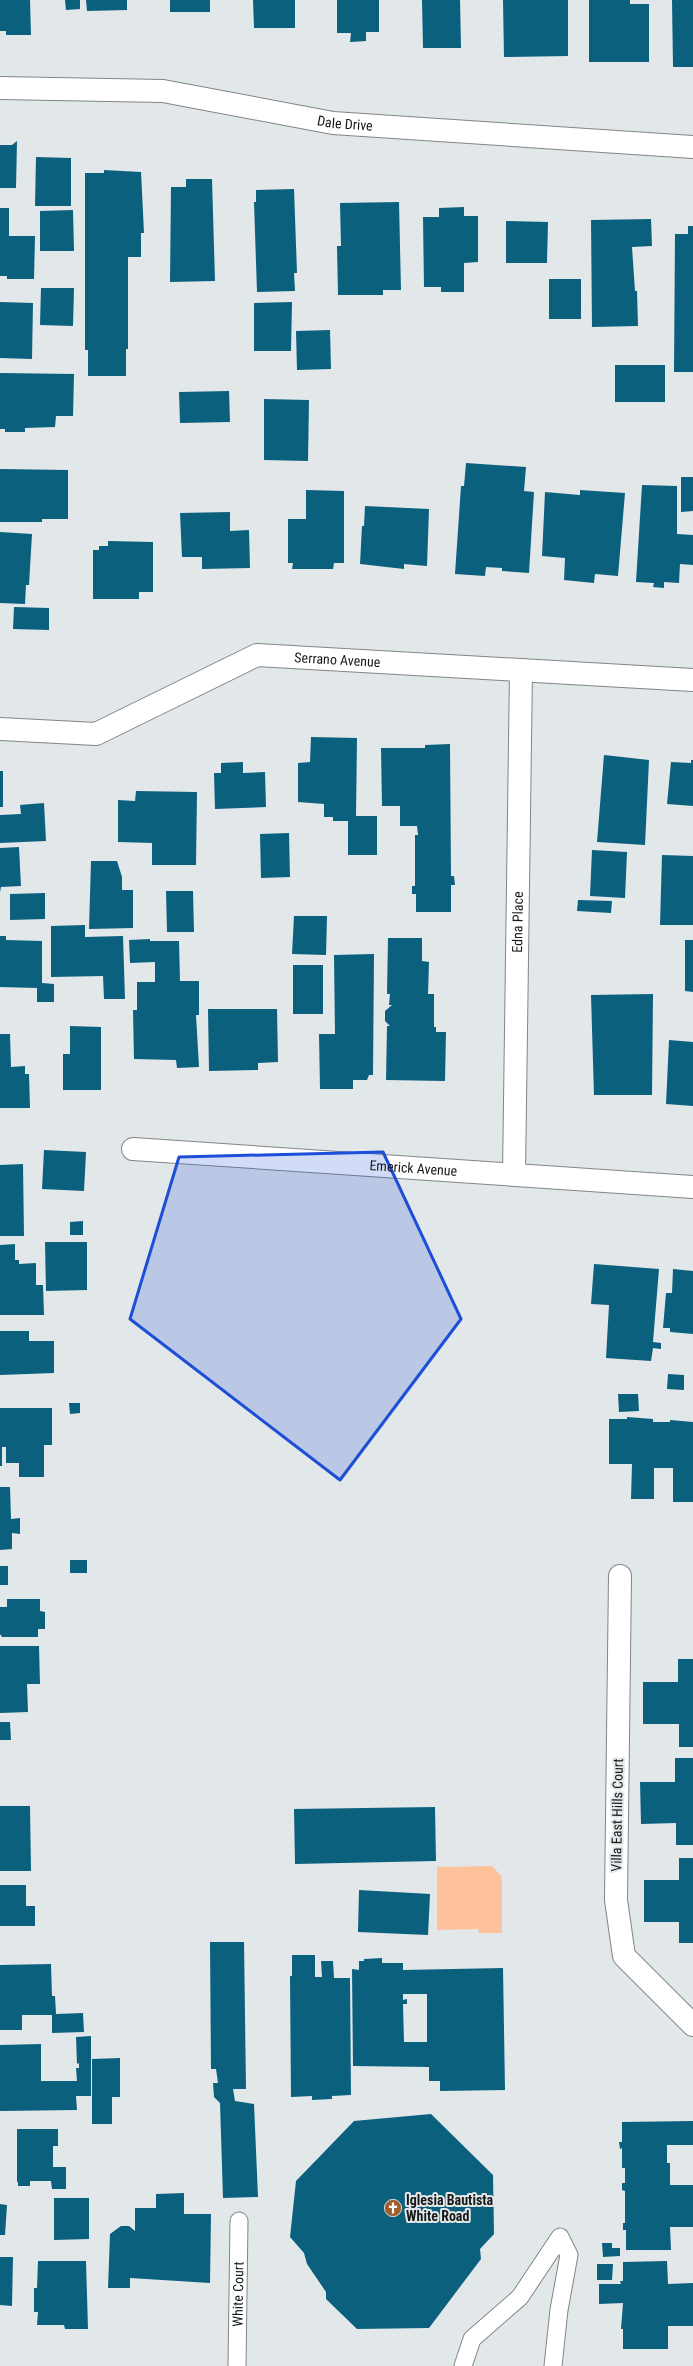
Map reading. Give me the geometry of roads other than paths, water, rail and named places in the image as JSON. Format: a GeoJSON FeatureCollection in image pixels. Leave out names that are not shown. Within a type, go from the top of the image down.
{"type":"FeatureCollection","features":[{"type":"Feature","properties":{"kind":"street","name":"Dale Drive"},"geometry":{"type":"LineString","coordinates":[[0,88],[162,91],[333,123],[693,148]]}},
{"type":"Feature","properties":{"kind":"street","name":"Serrano Avenue"},"geometry":{"type":"LineString","coordinates":[[0,729],[96,734],[257,655],[693,680]]}},
{"type":"Feature","properties":{"kind":"street","name":"Edna Place"},"geometry":{"type":"LineString","coordinates":[[514,1174],[521,670]]}},
{"type":"Feature","properties":{"kind":"street","name":"Emerick Avenue"},"geometry":{"type":"LineString","coordinates":[[133,1149],[693,1187]]}},
{"type":"Feature","properties":{"kind":"street","name":"Villa East Hills Court"},"geometry":{"type":"LineString","coordinates":[[620,1576],[616,1900],[624,1956],[693,2025]]}},
{"type":"Feature","properties":{"kind":"lane","name":"White Court"},"geometry":{"type":"LineString","coordinates":[[237,2366],[239,2221]]}},
{"type":"Feature","properties":{"kind":"lane"},"geometry":{"type":"LineString","coordinates":[[463,2366],[472,2339],[520,2297],[560,2237],[569,2255],[559,2310],[553,2366]]}},
{"type":"Feature","properties":{"kind":"place","name":"Iglesia Bautista White Road"},"geometry":{"type":"Point","coordinates":[393,2208]}}]}
